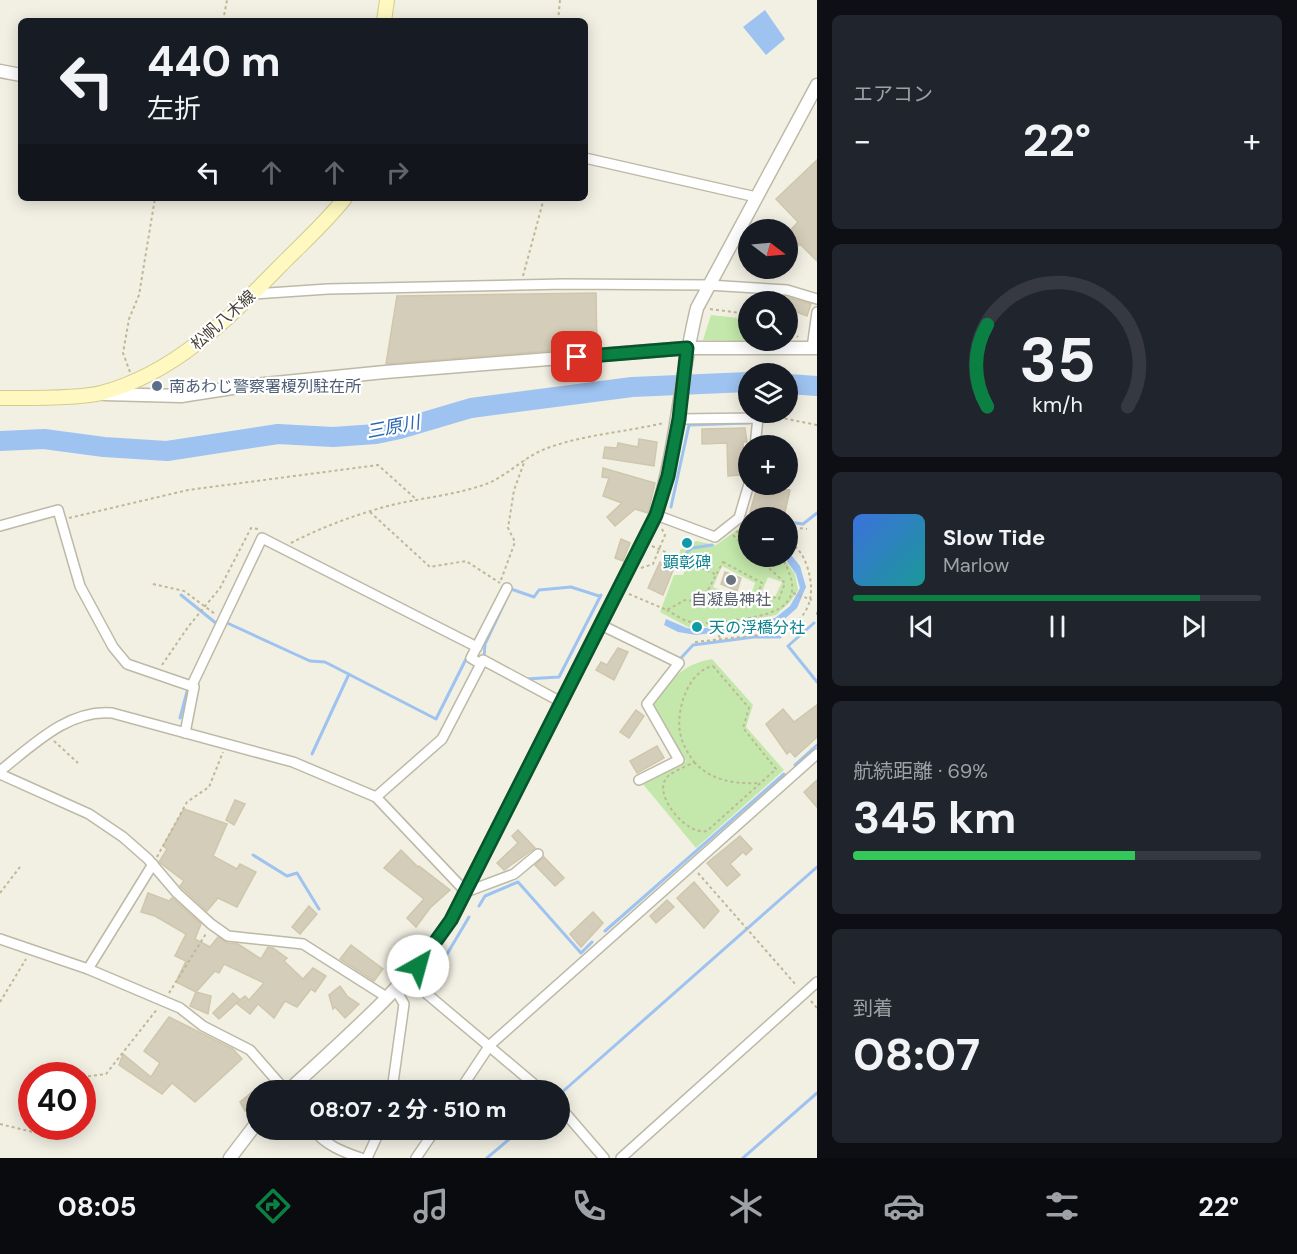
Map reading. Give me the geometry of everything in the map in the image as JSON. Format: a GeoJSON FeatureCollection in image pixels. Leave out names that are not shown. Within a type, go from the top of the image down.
{"type":"FeatureCollection","features":[{"type":"Feature","properties":{"kind":"main road"},"geometry":{"type":"LineString","coordinates":[[384,18],[387,0]]}},
{"type":"Feature","properties":{"kind":"main road","name":"松帆八木線"},"geometry":{"type":"LineString","coordinates":[[0,398],[99,394],[186,354],[253,294],[327,222],[343,201]]}},
{"type":"Feature","properties":{"kind":"street"},"geometry":{"type":"LineString","coordinates":[[0,70],[18,74]]}},
{"type":"Feature","properties":{"kind":"street"},"geometry":{"type":"LineString","coordinates":[[298,1080],[408,978],[429,954],[466,892],[656,515],[668,476],[679,416],[687,348],[697,308],[817,85]]}},
{"type":"Feature","properties":{"kind":"street"},"geometry":{"type":"LineString","coordinates":[[588,159],[756,196]]}},
{"type":"Feature","properties":{"kind":"street"},"geometry":{"type":"LineString","coordinates":[[253,294],[520,284],[708,285],[787,290],[817,299]]}},
{"type":"Feature","properties":{"kind":"street"},"geometry":{"type":"LineString","coordinates":[[99,394],[181,396],[245,386],[385,372],[687,348],[815,348],[817,312]]}},
{"type":"Feature","properties":{"kind":"street"},"geometry":{"type":"LineString","coordinates":[[679,416],[738,417]]}},
{"type":"Feature","properties":{"kind":"street"},"geometry":{"type":"LineString","coordinates":[[656,515],[715,537],[739,518],[746,495]]}},
{"type":"Feature","properties":{"kind":"street"},"geometry":{"type":"LineString","coordinates":[[0,526],[58,510],[80,586],[113,647],[127,664],[155,675],[192,685]]}},
{"type":"Feature","properties":{"kind":"street"},"geometry":{"type":"LineString","coordinates":[[185,733],[194,687],[192,685],[262,538],[477,648]]}},
{"type":"Feature","properties":{"kind":"street"},"geometry":{"type":"LineString","coordinates":[[481,664],[471,658],[503,586]]}},
{"type":"Feature","properties":{"kind":"street"},"geometry":{"type":"LineString","coordinates":[[601,625],[679,663],[647,704],[679,760],[639,780]]}},
{"type":"Feature","properties":{"kind":"street"},"geometry":{"type":"LineString","coordinates":[[376,797],[442,739],[483,660],[563,703]]}},
{"type":"Feature","properties":{"kind":"street"},"geometry":{"type":"LineString","coordinates":[[393,1080],[404,1004],[392,994],[303,944],[228,936],[211,924],[177,892],[153,864],[123,837],[89,814],[0,773],[48,734],[86,715],[102,712],[185,733],[293,762],[376,797],[466,892]]}},
{"type":"Feature","properties":{"kind":"street"},"geometry":{"type":"LineString","coordinates":[[467,1080],[490,1045],[817,754]]}},
{"type":"Feature","properties":{"kind":"street"},"geometry":{"type":"LineString","coordinates":[[466,892],[514,874],[538,854]]}},
{"type":"Feature","properties":{"kind":"street"},"geometry":{"type":"LineString","coordinates":[[88,969],[153,864]]}},
{"type":"Feature","properties":{"kind":"street"},"geometry":{"type":"LineString","coordinates":[[0,939],[88,969],[180,1008],[203,1026],[250,1050],[278,1080]]}},
{"type":"Feature","properties":{"kind":"street"},"geometry":{"type":"LineString","coordinates":[[408,978],[530,1080]]}},
{"type":"Feature","properties":{"kind":"street"},"geometry":{"type":"LineString","coordinates":[[621,1158],[817,982]]}},
{"type":"Feature","properties":{"kind":"street"},"geometry":{"type":"LineString","coordinates":[[570,1119],[604,1158]]}},
{"type":"Feature","properties":{"kind":"street"},"geometry":{"type":"LineString","coordinates":[[230,1158],[246,1137]]}},
{"type":"Feature","properties":{"kind":"street"},"geometry":{"type":"LineString","coordinates":[[325,1140],[340,1151],[361,1158]]}},
{"type":"Feature","properties":{"kind":"street"},"geometry":{"type":"LineString","coordinates":[[367,1158],[375,1140]]}},
{"type":"Feature","properties":{"kind":"street"},"geometry":{"type":"LineString","coordinates":[[416,1158],[428,1140]]}},
{"type":"Feature","properties":{"kind":"path"},"geometry":{"type":"LineString","coordinates":[[224,18],[227,0]]}},
{"type":"Feature","properties":{"kind":"path"},"geometry":{"type":"LineString","coordinates":[[558,18],[561,0]]}},
{"type":"Feature","properties":{"kind":"path"},"geometry":{"type":"LineString","coordinates":[[133,380],[123,353],[129,319],[139,295],[155,201]]}},
{"type":"Feature","properties":{"kind":"path"},"geometry":{"type":"LineString","coordinates":[[520,284],[543,201]]}},
{"type":"Feature","properties":{"kind":"path"},"geometry":{"type":"LineString","coordinates":[[697,308],[738,313]]}},
{"type":"Feature","properties":{"kind":"path"},"geometry":{"type":"LineString","coordinates":[[282,539],[291,543],[317,530],[370,512],[488,483],[541,450],[565,441],[620,433],[679,416]]}},
{"type":"Feature","properties":{"kind":"path"},"geometry":{"type":"LineString","coordinates":[[798,421],[817,425]]}},
{"type":"Feature","properties":{"kind":"path"},"geometry":{"type":"LineString","coordinates":[[370,512],[430,567],[466,561],[503,586],[515,542],[508,528],[514,490],[525,460]]}},
{"type":"Feature","properties":{"kind":"path"},"geometry":{"type":"LineString","coordinates":[[60,520],[188,490],[378,465],[417,500]]}},
{"type":"Feature","properties":{"kind":"path"},"geometry":{"type":"LineString","coordinates":[[638,569],[653,564],[665,535],[656,515]]}},
{"type":"Feature","properties":{"kind":"path"},"geometry":{"type":"LineString","coordinates":[[155,675],[220,588],[251,528],[265,532]]}},
{"type":"Feature","properties":{"kind":"path"},"geometry":{"type":"LineString","coordinates":[[727,528],[738,534]]}},
{"type":"Feature","properties":{"kind":"path"},"geometry":{"type":"LineString","coordinates":[[727,528],[738,540]]}},
{"type":"Feature","properties":{"kind":"path"},"geometry":{"type":"LineString","coordinates":[[798,528],[807,529]]}},
{"type":"Feature","properties":{"kind":"path"},"geometry":{"type":"LineString","coordinates":[[642,542],[715,574]]}},
{"type":"Feature","properties":{"kind":"path"},"geometry":{"type":"LineString","coordinates":[[695,642],[787,629],[815,594],[812,578],[798,552]]}},
{"type":"Feature","properties":{"kind":"path"},"geometry":{"type":"LineString","coordinates":[[681,565],[683,560]]}},
{"type":"Feature","properties":{"kind":"path"},"geometry":{"type":"LineString","coordinates":[[666,610],[685,600],[703,602],[708,590],[715,574],[723,562],[762,583],[754,603],[708,590]]}},
{"type":"Feature","properties":{"kind":"path"},"geometry":{"type":"LineString","coordinates":[[759,592],[779,599],[785,583],[768,567]]}},
{"type":"Feature","properties":{"kind":"path"},"geometry":{"type":"LineString","coordinates":[[789,567],[795,593]]}},
{"type":"Feature","properties":{"kind":"path"},"geometry":{"type":"LineString","coordinates":[[153,584],[184,591],[203,608],[222,618]]}},
{"type":"Feature","properties":{"kind":"path"},"geometry":{"type":"LineString","coordinates":[[619,589],[690,622],[718,625],[772,614],[783,607],[795,593]]}},
{"type":"Feature","properties":{"kind":"path"},"geometry":{"type":"LineString","coordinates":[[795,593],[812,600]]}},
{"type":"Feature","properties":{"kind":"path"},"geometry":{"type":"LineString","coordinates":[[718,625],[720,640]]}},
{"type":"Feature","properties":{"kind":"path"},"geometry":{"type":"LineString","coordinates":[[694,762],[668,776],[662,791],[663,797],[694,832],[707,831],[776,768],[743,728],[749,708],[713,666],[708,667],[693,679],[679,717],[685,748],[694,762],[711,776],[738,784],[759,783]]}},
{"type":"Feature","properties":{"kind":"path"},"geometry":{"type":"LineString","coordinates":[[48,734],[78,764]]}},
{"type":"Feature","properties":{"kind":"path"},"geometry":{"type":"LineString","coordinates":[[153,864],[187,802],[209,787],[226,744]]}},
{"type":"Feature","properties":{"kind":"path"},"geometry":{"type":"LineString","coordinates":[[692,866],[817,1008]]}},
{"type":"Feature","properties":{"kind":"path"},"geometry":{"type":"LineString","coordinates":[[0,893],[20,867]]}},
{"type":"Feature","properties":{"kind":"path"},"geometry":{"type":"LineString","coordinates":[[96,1075],[106,1074],[164,1001],[211,924]]}},
{"type":"Feature","properties":{"kind":"path"},"geometry":{"type":"LineString","coordinates":[[0,1002],[30,951]]}},
{"type":"Feature","properties":{"kind":"path"},"geometry":{"type":"LineString","coordinates":[[0,1124],[18,1128]]}},
{"type":"Feature","properties":{"kind":"green space"},"geometry":{"type":"Polygon","coordinates":[[[711,315],[738,318],[738,341],[703,340],[711,315]]]}},
{"type":"Feature","properties":{"kind":"green space"},"geometry":{"type":"Polygon","coordinates":[[[738,529],[738,567],[790,567],[795,574],[798,590],[790,602],[776,615],[718,626],[688,627],[660,612],[674,575],[683,575],[689,561],[679,556],[680,550],[696,541],[716,545],[738,529]],[[722,566],[713,587],[736,596],[738,593],[750,597],[755,583],[722,566]],[[768,577],[762,592],[775,597],[782,582],[768,577]]]}},
{"type":"Feature","properties":{"kind":"green space"},"geometry":{"type":"Polygon","coordinates":[[[712,659],[753,705],[746,727],[784,770],[696,848],[642,783],[686,761],[652,706],[677,675],[691,665],[712,659]]]}},
{"type":"Feature","properties":{"kind":"water"},"geometry":{"type":"Polygon","coordinates":[[[765,10],[785,39],[766,55],[743,27],[765,10]]]}},
{"type":"Feature","properties":{"kind":"water"},"geometry":{"type":"Polygon","coordinates":[[[798,564],[806,587],[797,608],[779,624],[696,635],[678,632],[664,625],[666,619],[687,628],[699,629],[775,618],[790,606],[800,588],[796,574],[791,567],[798,567],[798,564]]]}},
{"type":"Feature","properties":{"kind":"building"},"geometry":{"type":"Polygon","coordinates":[[[817,160],[817,261],[800,244],[798,246],[798,219],[795,219],[776,199],[817,160]]]}},
{"type":"Feature","properties":{"kind":"building"},"geometry":{"type":"Polygon","coordinates":[[[596,293],[597,347],[386,364],[397,296],[596,293]]]}},
{"type":"Feature","properties":{"kind":"building"},"geometry":{"type":"Polygon","coordinates":[[[798,300],[811,304],[807,316],[798,313],[798,300]]]}},
{"type":"Feature","properties":{"kind":"building"},"geometry":{"type":"Polygon","coordinates":[[[745,428],[746,435],[738,435],[738,475],[728,476],[727,443],[702,444],[702,429],[745,428]]]}},
{"type":"Feature","properties":{"kind":"building"},"geometry":{"type":"Polygon","coordinates":[[[639,439],[657,442],[654,466],[603,458],[605,447],[617,448],[618,443],[638,447],[639,439]]]}},
{"type":"Feature","properties":{"kind":"building"},"geometry":{"type":"Polygon","coordinates":[[[603,468],[655,483],[648,513],[635,509],[615,526],[607,517],[622,503],[603,496],[609,478],[602,477],[603,468]]]}},
{"type":"Feature","properties":{"kind":"building"},"geometry":{"type":"Polygon","coordinates":[[[755,495],[789,495],[786,507],[751,507],[755,495]]]}},
{"type":"Feature","properties":{"kind":"building"},"geometry":{"type":"Polygon","coordinates":[[[621,539],[630,543],[623,561],[615,558],[621,539]]]}},
{"type":"Feature","properties":{"kind":"building"},"geometry":{"type":"Polygon","coordinates":[[[660,562],[674,568],[663,595],[648,588],[660,562]]]}},
{"type":"Feature","properties":{"kind":"building"},"geometry":{"type":"Polygon","coordinates":[[[725,572],[741,578],[737,591],[721,584],[725,572]]]}},
{"type":"Feature","properties":{"kind":"building"},"geometry":{"type":"Polygon","coordinates":[[[618,648],[628,652],[614,680],[596,670],[601,662],[607,665],[618,648]]]}},
{"type":"Feature","properties":{"kind":"building"},"geometry":{"type":"Polygon","coordinates":[[[817,705],[817,737],[795,757],[790,751],[787,754],[766,724],[783,709],[794,722],[817,705]]]}},
{"type":"Feature","properties":{"kind":"building"},"geometry":{"type":"Polygon","coordinates":[[[636,710],[644,716],[629,738],[620,732],[636,710]]]}},
{"type":"Feature","properties":{"kind":"building"},"geometry":{"type":"Polygon","coordinates":[[[657,746],[664,758],[637,773],[630,761],[657,746]]]}},
{"type":"Feature","properties":{"kind":"building"},"geometry":{"type":"Polygon","coordinates":[[[817,780],[817,807],[804,792],[817,780]]]}},
{"type":"Feature","properties":{"kind":"building"},"geometry":{"type":"Polygon","coordinates":[[[235,800],[245,804],[234,825],[226,820],[235,800]]]}},
{"type":"Feature","properties":{"kind":"building"},"geometry":{"type":"Polygon","coordinates":[[[184,809],[227,824],[213,856],[237,869],[240,864],[256,872],[237,907],[218,898],[207,911],[180,886],[184,881],[159,862],[167,849],[163,846],[184,809]]]}},
{"type":"Feature","properties":{"kind":"building"},"geometry":{"type":"Polygon","coordinates":[[[518,830],[535,848],[504,870],[497,863],[518,843],[512,836],[518,830]]]}},
{"type":"Feature","properties":{"kind":"building"},"geometry":{"type":"Polygon","coordinates":[[[740,836],[752,849],[746,855],[743,852],[730,864],[740,875],[727,886],[707,863],[740,836]]]}},
{"type":"Feature","properties":{"kind":"building"},"geometry":{"type":"Polygon","coordinates":[[[401,850],[418,867],[450,890],[430,908],[416,927],[407,918],[424,899],[384,868],[401,850]]]}},
{"type":"Feature","properties":{"kind":"building"},"geometry":{"type":"Polygon","coordinates":[[[544,857],[564,878],[555,886],[535,865],[544,857]]]}},
{"type":"Feature","properties":{"kind":"building"},"geometry":{"type":"Polygon","coordinates":[[[694,882],[719,911],[704,928],[677,898],[694,882]]]}},
{"type":"Feature","properties":{"kind":"building"},"geometry":{"type":"Polygon","coordinates":[[[148,893],[169,901],[172,898],[201,924],[195,939],[210,947],[218,937],[227,943],[238,944],[261,959],[268,947],[273,948],[287,958],[284,961],[303,979],[313,968],[326,976],[315,992],[311,989],[297,1007],[285,1001],[274,1018],[258,1004],[250,1014],[236,1003],[245,996],[249,1000],[264,983],[224,964],[219,973],[215,971],[196,992],[176,982],[186,961],[175,956],[186,934],[155,916],[141,912],[148,893]]]}},
{"type":"Feature","properties":{"kind":"building"},"geometry":{"type":"Polygon","coordinates":[[[667,900],[674,907],[656,923],[650,916],[667,900]]]}},
{"type":"Feature","properties":{"kind":"building"},"geometry":{"type":"Polygon","coordinates":[[[309,906],[317,914],[300,934],[292,927],[309,906]]]}},
{"type":"Feature","properties":{"kind":"building"},"geometry":{"type":"Polygon","coordinates":[[[593,912],[603,923],[581,947],[570,934],[593,912]]]}},
{"type":"Feature","properties":{"kind":"building"},"geometry":{"type":"Polygon","coordinates":[[[351,945],[383,969],[374,981],[340,959],[351,945]]]}},
{"type":"Feature","properties":{"kind":"building"},"geometry":{"type":"Polygon","coordinates":[[[340,986],[347,996],[359,1004],[345,1018],[335,1007],[333,1009],[329,995],[340,986]]]}},
{"type":"Feature","properties":{"kind":"building"},"geometry":{"type":"Polygon","coordinates":[[[196,992],[211,996],[208,1014],[190,1006],[196,992]]]}},
{"type":"Feature","properties":{"kind":"building"},"geometry":{"type":"Polygon","coordinates":[[[233,993],[240,1000],[219,1019],[213,1013],[233,993]]]}},
{"type":"Feature","properties":{"kind":"building"},"geometry":{"type":"Polygon","coordinates":[[[169,1017],[233,1049],[242,1059],[195,1102],[172,1083],[162,1094],[119,1065],[123,1054],[151,1077],[160,1063],[144,1051],[169,1017]]]}},
{"type":"Feature","properties":{"kind":"building"},"geometry":{"type":"Polygon","coordinates":[[[246,1097],[245,1111],[240,1102],[246,1097]]]}},
{"type":"Feature","properties":{"kind":"waterway","name":"三原川"},"geometry":{"type":"LineString","coordinates":[[0,441],[44,439],[104,447],[167,451],[278,434],[333,437],[376,434],[471,408],[632,387],[738,382]]}},
{"type":"Feature","properties":{"kind":"waterway","name":"三原川"},"geometry":{"type":"LineString","coordinates":[[798,385],[817,386]]}},
{"type":"Feature","properties":{"kind":"waterway"},"geometry":{"type":"LineString","coordinates":[[671,507],[689,425],[748,423]]}},
{"type":"Feature","properties":{"kind":"waterway"},"geometry":{"type":"LineString","coordinates":[[798,523],[803,524],[817,513]]}},
{"type":"Feature","properties":{"kind":"waterway"},"geometry":{"type":"LineString","coordinates":[[683,556],[692,548],[712,545]]}},
{"type":"Feature","properties":{"kind":"waterway"},"geometry":{"type":"LineString","coordinates":[[484,658],[485,644],[511,589],[534,597],[539,590],[571,587],[599,596]]}},
{"type":"Feature","properties":{"kind":"waterway"},"geometry":{"type":"LineString","coordinates":[[181,595],[217,624]]}},
{"type":"Feature","properties":{"kind":"waterway"},"geometry":{"type":"LineString","coordinates":[[526,679],[559,677],[601,595]]}},
{"type":"Feature","properties":{"kind":"waterway"},"geometry":{"type":"LineString","coordinates":[[225,622],[310,661],[325,662],[436,719],[467,657]]}},
{"type":"Feature","properties":{"kind":"waterway"},"geometry":{"type":"LineString","coordinates":[[814,623],[788,646],[817,682]]}},
{"type":"Feature","properties":{"kind":"waterway"},"geometry":{"type":"LineString","coordinates":[[681,658],[693,645],[754,637],[780,637]]}},
{"type":"Feature","properties":{"kind":"waterway"},"geometry":{"type":"LineString","coordinates":[[312,754],[349,674]]}},
{"type":"Feature","properties":{"kind":"waterway"},"geometry":{"type":"LineString","coordinates":[[180,718],[188,688]]}},
{"type":"Feature","properties":{"kind":"waterway"},"geometry":{"type":"LineString","coordinates":[[795,765],[817,745]]}},
{"type":"Feature","properties":{"kind":"waterway"},"geometry":{"type":"LineString","coordinates":[[605,931],[784,774]]}},
{"type":"Feature","properties":{"kind":"waterway"},"geometry":{"type":"LineString","coordinates":[[253,855],[287,876],[297,873],[319,909]]}},
{"type":"Feature","properties":{"kind":"waterway"},"geometry":{"type":"LineString","coordinates":[[570,1085],[817,867]]}},
{"type":"Feature","properties":{"kind":"waterway"},"geometry":{"type":"LineString","coordinates":[[479,906],[485,896],[518,882],[581,953],[592,942]]}},
{"type":"Feature","properties":{"kind":"waterway"},"geometry":{"type":"LineString","coordinates":[[437,971],[469,917]]}},
{"type":"Feature","properties":{"kind":"waterway"},"geometry":{"type":"LineString","coordinates":[[743,1158],[817,1093]]}},
{"type":"Feature","properties":{"kind":"waterway"},"geometry":{"type":"LineString","coordinates":[[487,1158],[508,1140]]}},
{"type":"Feature","properties":{"kind":"place","name":"南あわじ警察署榎列駐在所"},"geometry":{"type":"Point","coordinates":[157,386]}},
{"type":"Feature","properties":{"kind":"place","name":"顕彰碑"},"geometry":{"type":"Point","coordinates":[687,543]}},
{"type":"Feature","properties":{"kind":"place","name":"自凝島神社"},"geometry":{"type":"Point","coordinates":[731,580]}},
{"type":"Feature","properties":{"kind":"place","name":"天の浮橋分社"},"geometry":{"type":"Point","coordinates":[697,627]}},
{"type":"Feature","properties":{"kind":"route"},"geometry":{"type":"LineString","coordinates":[[418,966],[429,954],[451,920],[563,703],[656,515],[668,476],[679,419],[687,348],[577,357]]}}]}
